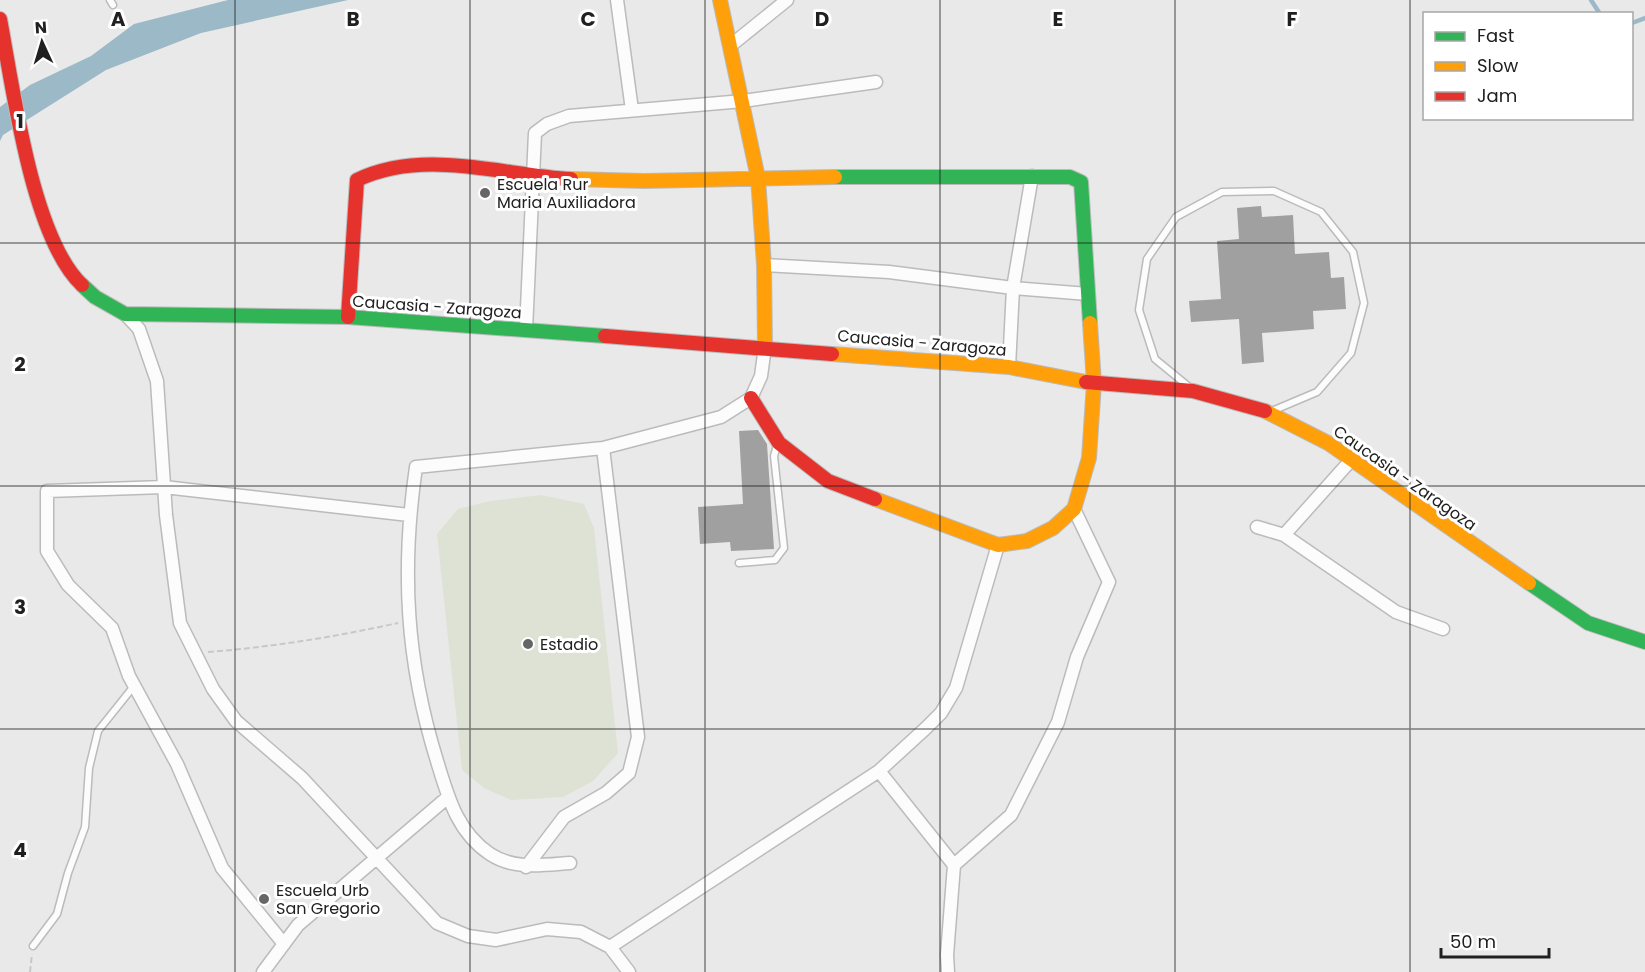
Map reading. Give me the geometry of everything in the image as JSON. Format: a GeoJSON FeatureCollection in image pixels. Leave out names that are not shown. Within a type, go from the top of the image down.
{"type":"FeatureCollection","features":[{"type":"Feature","properties":{"kind":"street"},"geometry":{"type":"LineString","coordinates":[[618,0],[632,110]]}},
{"type":"Feature","properties":{"kind":"street"},"geometry":{"type":"LineString","coordinates":[[570,863],[526,867],[491,855],[463,830],[448,797],[421,711],[408,621],[406,568],[409,515],[416,467],[603,448],[721,417],[751,398],[761,376],[765,347],[764,265],[758,178],[720,0]]}},
{"type":"Feature","properties":{"kind":"street"},"geometry":{"type":"LineString","coordinates":[[730,46],[787,0]]}},
{"type":"Feature","properties":{"kind":"street"},"geometry":{"type":"LineString","coordinates":[[0,19],[24,144],[47,229],[68,272],[95,297],[125,314],[139,329],[157,381],[164,487],[180,623],[213,689],[236,721],[302,777],[376,860],[437,923],[468,936],[496,940],[547,929],[581,932],[610,947],[629,972]]}},
{"type":"Feature","properties":{"kind":"street"},"geometry":{"type":"LineString","coordinates":[[526,330],[535,133],[547,124],[569,116],[743,101],[876,82]]}},
{"type":"Feature","properties":{"kind":"street"},"geometry":{"type":"LineString","coordinates":[[348,317],[357,180],[382,168],[438,165],[532,176],[639,181],[1032,176],[1070,177],[1081,182],[1094,383],[1089,458],[1074,509],[1053,528],[1027,541],[998,545],[828,481],[780,442],[751,398]]}},
{"type":"Feature","properties":{"kind":"street"},"geometry":{"type":"LineString","coordinates":[[1009,367],[1013,288],[1032,176]]}},
{"type":"Feature","properties":{"kind":"street"},"geometry":{"type":"LineString","coordinates":[[764,265],[889,272],[1013,288],[1088,294]]}},
{"type":"Feature","properties":{"kind":"street","name":"Caucasia - Zaragoza"},"geometry":{"type":"LineString","coordinates":[[125,314],[348,317],[765,347],[1009,367],[1094,383],[1193,391],[1269,412],[1297,425],[1352,459],[1491,558],[1588,623],[1645,642]]}},
{"type":"Feature","properties":{"kind":"street"},"geometry":{"type":"LineString","coordinates":[[526,867],[564,817],[606,793],[629,773],[638,737],[603,448]]}},
{"type":"Feature","properties":{"kind":"street"},"geometry":{"type":"LineString","coordinates":[[1284,535],[1352,459]]}},
{"type":"Feature","properties":{"kind":"street"},"geometry":{"type":"LineString","coordinates":[[284,944],[222,868],[177,764],[134,686],[112,628],[68,585],[47,551],[46,491],[164,487],[409,515]]}},
{"type":"Feature","properties":{"kind":"street"},"geometry":{"type":"LineString","coordinates":[[954,865],[1011,815],[1058,722],[1077,657],[1109,582],[1074,509]]}},
{"type":"Feature","properties":{"kind":"street"},"geometry":{"type":"LineString","coordinates":[[1257,527],[1284,535],[1396,612],[1443,629]]}},
{"type":"Feature","properties":{"kind":"street"},"geometry":{"type":"LineString","coordinates":[[610,947],[879,771],[934,720],[956,688],[998,545]]}},
{"type":"Feature","properties":{"kind":"street"},"geometry":{"type":"LineString","coordinates":[[879,771],[954,865],[947,955],[948,972]]}},
{"type":"Feature","properties":{"kind":"street"},"geometry":{"type":"LineString","coordinates":[[263,972],[298,925],[448,797]]}},
{"type":"Feature","properties":{"kind":"lane"},"geometry":{"type":"LineString","coordinates":[[1193,391],[1155,359],[1139,310],[1147,259],[1176,217],[1222,192],[1274,191],[1321,212],[1353,252],[1364,303],[1351,352],[1324,384],[1317,392],[1269,412]]}},
{"type":"Feature","properties":{"kind":"lane"},"geometry":{"type":"LineString","coordinates":[[739,563],[775,560],[784,548],[774,456],[780,442]]}},
{"type":"Feature","properties":{"kind":"lane"},"geometry":{"type":"LineString","coordinates":[[33,946],[57,914],[68,873],[85,827],[89,768],[98,731],[134,686]]}},
{"type":"Feature","properties":{"kind":"path"},"geometry":{"type":"LineString","coordinates":[[193,653],[265,648],[337,637],[408,621]]}},
{"type":"Feature","properties":{"kind":"path"},"geometry":{"type":"LineString","coordinates":[[30,972],[33,946]]}},
{"type":"Feature","properties":{"kind":"shaded area","name":"Estadio"},"geometry":{"type":"Polygon","coordinates":[[[541,495],[584,504],[594,528],[618,753],[593,781],[563,797],[511,800],[484,788],[462,770],[437,534],[458,509],[490,501],[541,495]]]}},
{"type":"Feature","properties":{"kind":"water"},"geometry":{"type":"Polygon","coordinates":[[[228,0],[348,0],[201,33],[106,70],[3,135],[0,141],[0,107],[30,85],[91,56],[134,24],[228,0]]]}},
{"type":"Feature","properties":{"kind":"building"},"geometry":{"type":"Polygon","coordinates":[[[1261,206],[1262,217],[1293,215],[1295,254],[1329,252],[1331,278],[1344,277],[1346,309],[1313,311],[1314,329],[1262,333],[1264,362],[1242,364],[1239,319],[1191,322],[1189,301],[1221,299],[1217,241],[1239,239],[1237,208],[1261,206]]]}},
{"type":"Feature","properties":{"kind":"building"},"geometry":{"type":"Polygon","coordinates":[[[758,430],[767,444],[774,549],[731,551],[730,542],[700,544],[698,507],[743,504],[739,431],[758,430]]]}},
{"type":"Feature","properties":{"kind":"waterway"},"geometry":{"type":"LineString","coordinates":[[1591,0],[1599,12]]}},
{"type":"Feature","properties":{"kind":"waterway"},"geometry":{"type":"LineString","coordinates":[[1633,23],[1645,18]]}},
{"type":"Feature","properties":{"kind":"traffic: fast"},"geometry":{"type":"LineString","coordinates":[[835,177],[1070,177],[1081,182],[1090,323]]}},
{"type":"Feature","properties":{"kind":"traffic: fast"},"geometry":{"type":"LineString","coordinates":[[82,285],[95,297],[125,314],[348,317],[605,336]]}},
{"type":"Feature","properties":{"kind":"traffic: fast"},"geometry":{"type":"LineString","coordinates":[[1529,583],[1588,623],[1645,642]]}},
{"type":"Feature","properties":{"kind":"traffic: slow"},"geometry":{"type":"LineString","coordinates":[[720,0],[758,178],[764,265],[765,347]]}},
{"type":"Feature","properties":{"kind":"traffic: slow"},"geometry":{"type":"LineString","coordinates":[[571,179],[644,181],[835,177]]}},
{"type":"Feature","properties":{"kind":"traffic: slow"},"geometry":{"type":"LineString","coordinates":[[875,499],[998,545],[1027,541],[1053,528],[1074,509],[1089,458],[1094,383],[1090,323]]}},
{"type":"Feature","properties":{"kind":"traffic: slow"},"geometry":{"type":"LineString","coordinates":[[832,354],[1009,367],[1086,382]]}},
{"type":"Feature","properties":{"kind":"traffic: slow"},"geometry":{"type":"LineString","coordinates":[[1265,411],[1328,443],[1529,583]]}},
{"type":"Feature","properties":{"kind":"traffic: jam"},"geometry":{"type":"LineString","coordinates":[[0,19],[18,121],[38,198],[50,233],[65,263],[82,285]]}},
{"type":"Feature","properties":{"kind":"traffic: jam"},"geometry":{"type":"LineString","coordinates":[[348,317],[357,180],[383,171],[409,166],[435,165],[571,179]]}},
{"type":"Feature","properties":{"kind":"traffic: jam"},"geometry":{"type":"LineString","coordinates":[[605,336],[832,354]]}},
{"type":"Feature","properties":{"kind":"traffic: jam"},"geometry":{"type":"LineString","coordinates":[[1086,382],[1193,391],[1265,411]]}},
{"type":"Feature","properties":{"kind":"traffic: jam"},"geometry":{"type":"LineString","coordinates":[[751,398],[779,443],[828,481],[875,499]]}},
{"type":"Feature","properties":{"kind":"place","name":"Escuela Rur Maria Auxiliadora"},"geometry":{"type":"Point","coordinates":[485,193]}},
{"type":"Feature","properties":{"kind":"place","name":"Estadio"},"geometry":{"type":"Point","coordinates":[528,644]}},
{"type":"Feature","properties":{"kind":"place","name":"Escuela Urb San Gregorio"},"geometry":{"type":"Point","coordinates":[264,899]}}]}
